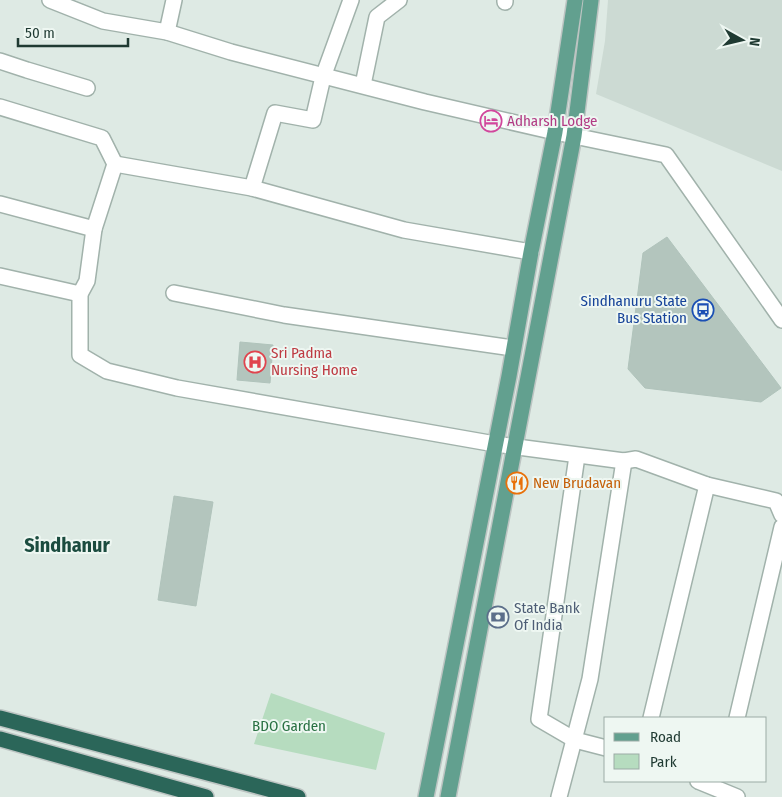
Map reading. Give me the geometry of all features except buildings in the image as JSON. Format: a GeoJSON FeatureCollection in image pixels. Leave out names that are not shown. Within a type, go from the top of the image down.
{"type":"FeatureCollection","features":[{"type":"Feature","properties":{"kind":"highway"},"geometry":{"type":"LineString","coordinates":[[0,718],[298,797]]}},
{"type":"Feature","properties":{"kind":"highway"},"geometry":{"type":"LineString","coordinates":[[0,739],[206,797]]}},
{"type":"Feature","properties":{"kind":"main road"},"geometry":{"type":"LineString","coordinates":[[426,797],[495,444],[530,252],[555,132],[574,0]]}},
{"type":"Feature","properties":{"kind":"main road"},"geometry":{"type":"LineString","coordinates":[[448,797],[574,136],[591,0]]}},
{"type":"Feature","properties":{"kind":"street"},"geometry":{"type":"LineString","coordinates":[[167,32],[174,0]]}},
{"type":"Feature","properties":{"kind":"street"},"geometry":{"type":"LineString","coordinates":[[252,188],[275,113],[312,120],[323,76],[352,0]]}},
{"type":"Feature","properties":{"kind":"street"},"geometry":{"type":"LineString","coordinates":[[362,85],[377,16],[399,0]]}},
{"type":"Feature","properties":{"kind":"street"},"geometry":{"type":"LineString","coordinates":[[54,1],[103,21],[167,32],[232,52],[426,102],[666,155],[782,320]]}},
{"type":"Feature","properties":{"kind":"street"},"geometry":{"type":"LineString","coordinates":[[0,61],[87,88]]}},
{"type":"Feature","properties":{"kind":"street"},"geometry":{"type":"LineString","coordinates":[[0,107],[102,138],[115,164],[94,229],[87,281],[80,294],[80,355],[107,371],[177,388],[495,444],[577,456],[624,461],[636,459],[707,485],[776,501],[782,515]]}},
{"type":"Feature","properties":{"kind":"street"},"geometry":{"type":"LineString","coordinates":[[115,164],[252,188],[404,230],[530,252]]}},
{"type":"Feature","properties":{"kind":"street"},"geometry":{"type":"LineString","coordinates":[[0,204],[94,229]]}},
{"type":"Feature","properties":{"kind":"street"},"geometry":{"type":"LineString","coordinates":[[0,276],[80,294]]}},
{"type":"Feature","properties":{"kind":"street"},"geometry":{"type":"LineString","coordinates":[[174,293],[284,315],[513,348]]}},
{"type":"Feature","properties":{"kind":"street"},"geometry":{"type":"LineString","coordinates":[[577,456],[539,719],[575,740],[604,747]]}},
{"type":"Feature","properties":{"kind":"street"},"geometry":{"type":"LineString","coordinates":[[559,797],[590,679],[624,461]]}},
{"type":"Feature","properties":{"kind":"street"},"geometry":{"type":"LineString","coordinates":[[651,717],[707,485]]}},
{"type":"Feature","properties":{"kind":"street"},"geometry":{"type":"LineString","coordinates":[[737,717],[782,527]]}},
{"type":"Feature","properties":{"kind":"street"},"geometry":{"type":"LineString","coordinates":[[704,782],[722,785],[737,797]]}},
{"type":"Feature","properties":{"kind":"shaded area"},"geometry":{"type":"Polygon","coordinates":[[[608,0],[782,0],[782,171],[596,94],[605,41],[608,0]]]}},
{"type":"Feature","properties":{"kind":"green space","name":"BDO Garden"},"geometry":{"type":"Polygon","coordinates":[[[271,693],[385,733],[376,770],[254,744],[271,693]]]}},
{"type":"Feature","properties":{"kind":"place","name":"Adharsh Lodge"},"geometry":{"type":"Point","coordinates":[491,121]}},
{"type":"Feature","properties":{"kind":"place","name":"Sindhanuru State Bus Station"},"geometry":{"type":"Point","coordinates":[703,310]}},
{"type":"Feature","properties":{"kind":"place","name":"Sri Padma Nursing Home"},"geometry":{"type":"Point","coordinates":[255,362]}},
{"type":"Feature","properties":{"kind":"place","name":"New Brudavan"},"geometry":{"type":"Point","coordinates":[517,483]}},
{"type":"Feature","properties":{"kind":"place","name":"State Bank Of India"},"geometry":{"type":"Point","coordinates":[498,617]}},
{"type":"Feature","properties":{"kind":"district","name":"Sindhanur"},"geometry":{"type":"Point","coordinates":[67,545]}}]}
